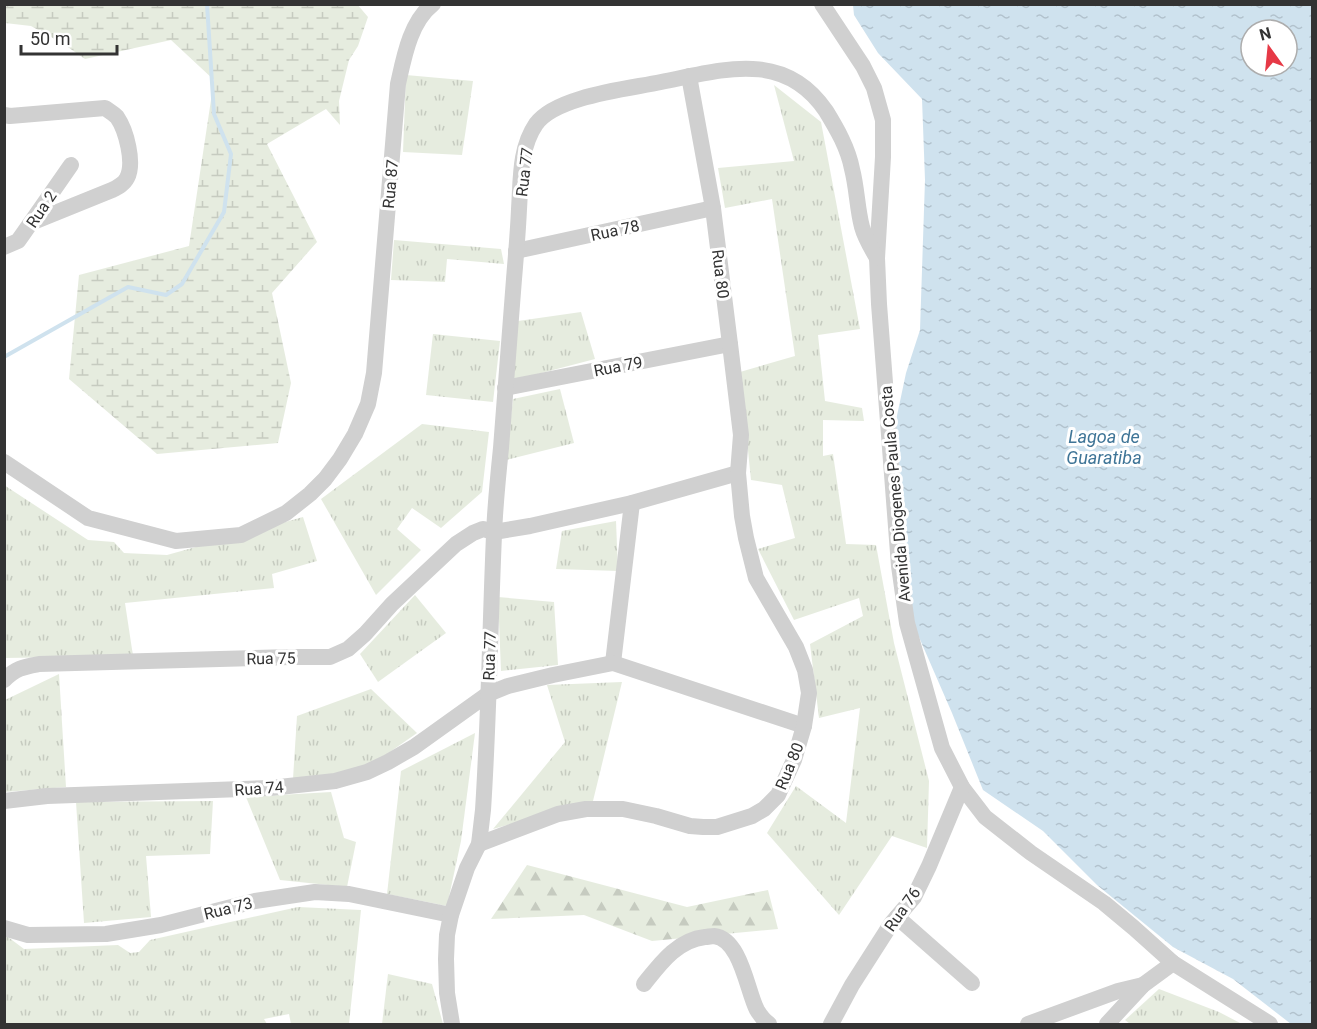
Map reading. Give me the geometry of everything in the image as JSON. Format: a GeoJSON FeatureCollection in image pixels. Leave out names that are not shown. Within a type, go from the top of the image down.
{"type":"FeatureCollection","features":[{"type":"Feature","properties":{"kind":"street","name":"Rua 87"},"geometry":{"type":"LineString","coordinates":[[4,462],[88,518],[176,541],[241,535],[286,513],[325,479],[355,435],[368,404],[374,373],[398,84],[414,29],[434,4]]}},
{"type":"Feature","properties":{"kind":"street","name":"Avenida Diogenes Paula Costa"},"geometry":{"type":"LineString","coordinates":[[822,4],[863,66],[874,88],[883,120],[877,258],[899,566],[907,623],[942,748],[962,787],[986,817],[1031,853],[1104,903],[1173,963],[1270,1024]]}},
{"type":"Feature","properties":{"kind":"street","name":"Rua 77"},"geometry":{"type":"LineString","coordinates":[[488,694],[494,532],[523,155],[529,136],[538,121],[554,109],[573,100],[689,76],[738,68],[763,69],[786,75],[807,89],[822,106],[844,142],[852,168],[861,224],[877,258]]}},
{"type":"Feature","properties":{"kind":"street","name":"Rua 80"},"geometry":{"type":"LineString","coordinates":[[479,844],[558,814],[586,809],[623,809],[690,826],[710,827],[752,816],[764,809],[778,795],[794,760],[804,726],[809,693],[805,670],[796,646],[756,578],[749,556],[738,473],[741,435],[713,208],[689,76]]}},
{"type":"Feature","properties":{"kind":"street"},"geometry":{"type":"LineString","coordinates":[[4,115],[105,108],[117,117],[126,140],[131,168],[122,185],[33,222]]}},
{"type":"Feature","properties":{"kind":"street","name":"Rua 2"},"geometry":{"type":"LineString","coordinates":[[4,247],[18,240],[33,222],[70,165]]}},
{"type":"Feature","properties":{"kind":"street","name":"Rua 78"},"geometry":{"type":"LineString","coordinates":[[516,252],[713,208]]}},
{"type":"Feature","properties":{"kind":"street","name":"Rua 79"},"geometry":{"type":"LineString","coordinates":[[505,388],[730,344]]}},
{"type":"Feature","properties":{"kind":"street"},"geometry":{"type":"LineString","coordinates":[[494,532],[632,503],[738,473]]}},
{"type":"Feature","properties":{"kind":"street"},"geometry":{"type":"LineString","coordinates":[[632,503],[613,663],[804,726]]}},
{"type":"Feature","properties":{"kind":"street","name":"Rua 75"},"geometry":{"type":"LineString","coordinates":[[4,680],[22,667],[39,664],[330,657],[348,649],[356,642],[392,604],[456,544],[483,529],[494,532]]}},
{"type":"Feature","properties":{"kind":"street","name":"Rua 74"},"geometry":{"type":"LineString","coordinates":[[4,801],[47,796],[270,788],[335,781],[368,772],[388,762],[414,747],[488,694],[508,686],[613,663]]}},
{"type":"Feature","properties":{"kind":"street"},"geometry":{"type":"LineString","coordinates":[[452,1024],[447,993],[447,935],[451,915],[467,868],[479,844],[485,779],[488,694]]}},
{"type":"Feature","properties":{"kind":"street","name":"Rua 76"},"geometry":{"type":"LineString","coordinates":[[831,1024],[891,924],[914,897],[962,787]]}},
{"type":"Feature","properties":{"kind":"street","name":"Rua 73"},"geometry":{"type":"LineString","coordinates":[[4,928],[28,934],[106,934],[161,925],[255,901],[315,892],[349,894],[451,915]]}},
{"type":"Feature","properties":{"kind":"street"},"geometry":{"type":"LineString","coordinates":[[897,916],[972,983]]}},
{"type":"Feature","properties":{"kind":"street"},"geometry":{"type":"LineString","coordinates":[[644,984],[662,961],[680,946],[698,938],[715,936],[725,940],[735,953],[758,1010],[769,1024]]}},
{"type":"Feature","properties":{"kind":"street"},"geometry":{"type":"LineString","coordinates":[[1107,1024],[1143,985],[1173,963]]}},
{"type":"Feature","properties":{"kind":"street"},"geometry":{"type":"LineString","coordinates":[[1028,1024],[1118,991],[1143,985]]}},
{"type":"Feature","properties":{"kind":"green space"},"geometry":{"type":"Polygon","coordinates":[[[5,4],[357,4],[368,17],[358,46],[349,60],[339,101],[340,125],[326,109],[267,144],[317,242],[272,293],[291,383],[278,443],[157,454],[69,379],[79,275],[189,246],[214,80],[171,40],[85,59],[31,26],[5,23],[5,4]]]}},
{"type":"Feature","properties":{"kind":"green space"},"geometry":{"type":"Polygon","coordinates":[[[406,75],[473,81],[462,155],[403,152],[406,75]]]}},
{"type":"Feature","properties":{"kind":"green space"},"geometry":{"type":"Polygon","coordinates":[[[774,85],[821,122],[860,329],[818,335],[825,401],[862,408],[864,421],[823,420],[823,456],[833,454],[846,544],[876,545],[894,643],[929,781],[927,848],[892,836],[839,915],[767,833],[796,786],[846,823],[860,708],[819,718],[810,644],[863,616],[859,598],[794,620],[758,549],[795,538],[782,485],[751,480],[740,372],[795,356],[772,199],[725,208],[718,168],[794,161],[774,85]]]}},
{"type":"Feature","properties":{"kind":"green space"},"geometry":{"type":"Polygon","coordinates":[[[394,240],[501,249],[504,264],[447,259],[445,282],[391,280],[394,240]]]}},
{"type":"Feature","properties":{"kind":"green space"},"geometry":{"type":"Polygon","coordinates":[[[581,312],[595,359],[511,381],[518,321],[581,312]]]}},
{"type":"Feature","properties":{"kind":"green space"},"geometry":{"type":"Polygon","coordinates":[[[433,334],[500,341],[493,402],[426,395],[433,334]]]}},
{"type":"Feature","properties":{"kind":"green space"},"geometry":{"type":"Polygon","coordinates":[[[560,389],[574,443],[506,460],[513,399],[560,389]]]}},
{"type":"Feature","properties":{"kind":"green space"},"geometry":{"type":"Polygon","coordinates":[[[422,424],[489,432],[482,492],[441,528],[412,508],[397,529],[421,550],[376,595],[321,499],[422,424]]]}},
{"type":"Feature","properties":{"kind":"green space"},"geometry":{"type":"Polygon","coordinates":[[[4,485],[88,540],[114,542],[124,553],[167,555],[303,517],[317,561],[272,574],[274,588],[125,603],[133,656],[5,658],[4,485]]]}},
{"type":"Feature","properties":{"kind":"green space"},"geometry":{"type":"Polygon","coordinates":[[[616,521],[618,571],[556,569],[562,531],[616,521]]]}},
{"type":"Feature","properties":{"kind":"green space"},"geometry":{"type":"Polygon","coordinates":[[[415,595],[446,633],[378,682],[360,654],[415,595]]]}},
{"type":"Feature","properties":{"kind":"green space"},"geometry":{"type":"Polygon","coordinates":[[[498,597],[554,602],[558,665],[501,671],[498,597]]]}},
{"type":"Feature","properties":{"kind":"green space"},"geometry":{"type":"Polygon","coordinates":[[[59,674],[66,787],[5,792],[5,700],[59,674]]]}},
{"type":"Feature","properties":{"kind":"green space"},"geometry":{"type":"Polygon","coordinates":[[[622,682],[593,801],[493,829],[565,742],[547,685],[622,682]]]}},
{"type":"Feature","properties":{"kind":"green space"},"geometry":{"type":"Polygon","coordinates":[[[371,689],[417,733],[360,773],[293,779],[297,716],[371,689]]]}},
{"type":"Feature","properties":{"kind":"green space"},"geometry":{"type":"Polygon","coordinates":[[[475,733],[461,841],[447,906],[387,894],[401,771],[475,733]]]}},
{"type":"Feature","properties":{"kind":"green space"},"geometry":{"type":"Polygon","coordinates":[[[331,792],[344,838],[356,842],[347,887],[280,880],[246,797],[331,792]]]}},
{"type":"Feature","properties":{"kind":"green space"},"geometry":{"type":"Polygon","coordinates":[[[213,801],[210,854],[146,856],[151,917],[84,923],[76,802],[213,801]]]}},
{"type":"Feature","properties":{"kind":"green space"},"geometry":{"type":"Polygon","coordinates":[[[527,865],[687,907],[768,890],[778,929],[652,941],[584,915],[491,919],[527,865]]]}},
{"type":"Feature","properties":{"kind":"green space"},"geometry":{"type":"Polygon","coordinates":[[[298,907],[361,910],[349,1024],[291,1024],[289,1014],[264,1019],[267,1024],[5,1024],[4,934],[24,949],[118,945],[130,953],[139,952],[150,940],[298,907]]]}},
{"type":"Feature","properties":{"kind":"green space"},"geometry":{"type":"Polygon","coordinates":[[[388,974],[432,984],[443,1024],[382,1024],[388,974]]]}},
{"type":"Feature","properties":{"kind":"green space"},"geometry":{"type":"Polygon","coordinates":[[[1159,989],[1219,1012],[1242,1024],[1130,1024],[1125,1020],[1159,989]]]}},
{"type":"Feature","properties":{"kind":"water","name":"Lagoa de Guaratiba"},"geometry":{"type":"Polygon","coordinates":[[[853,5],[1312,5],[1312,1024],[1291,1024],[1233,979],[1173,947],[1097,885],[1043,831],[983,790],[915,628],[903,548],[895,425],[906,373],[920,330],[925,180],[922,99],[878,53],[854,15],[853,5]]]}},
{"type":"Feature","properties":{"kind":"waterway"},"geometry":{"type":"LineString","coordinates":[[4,357],[128,287],[166,295],[182,284],[224,212],[231,154],[214,114],[207,4]]}}]}
